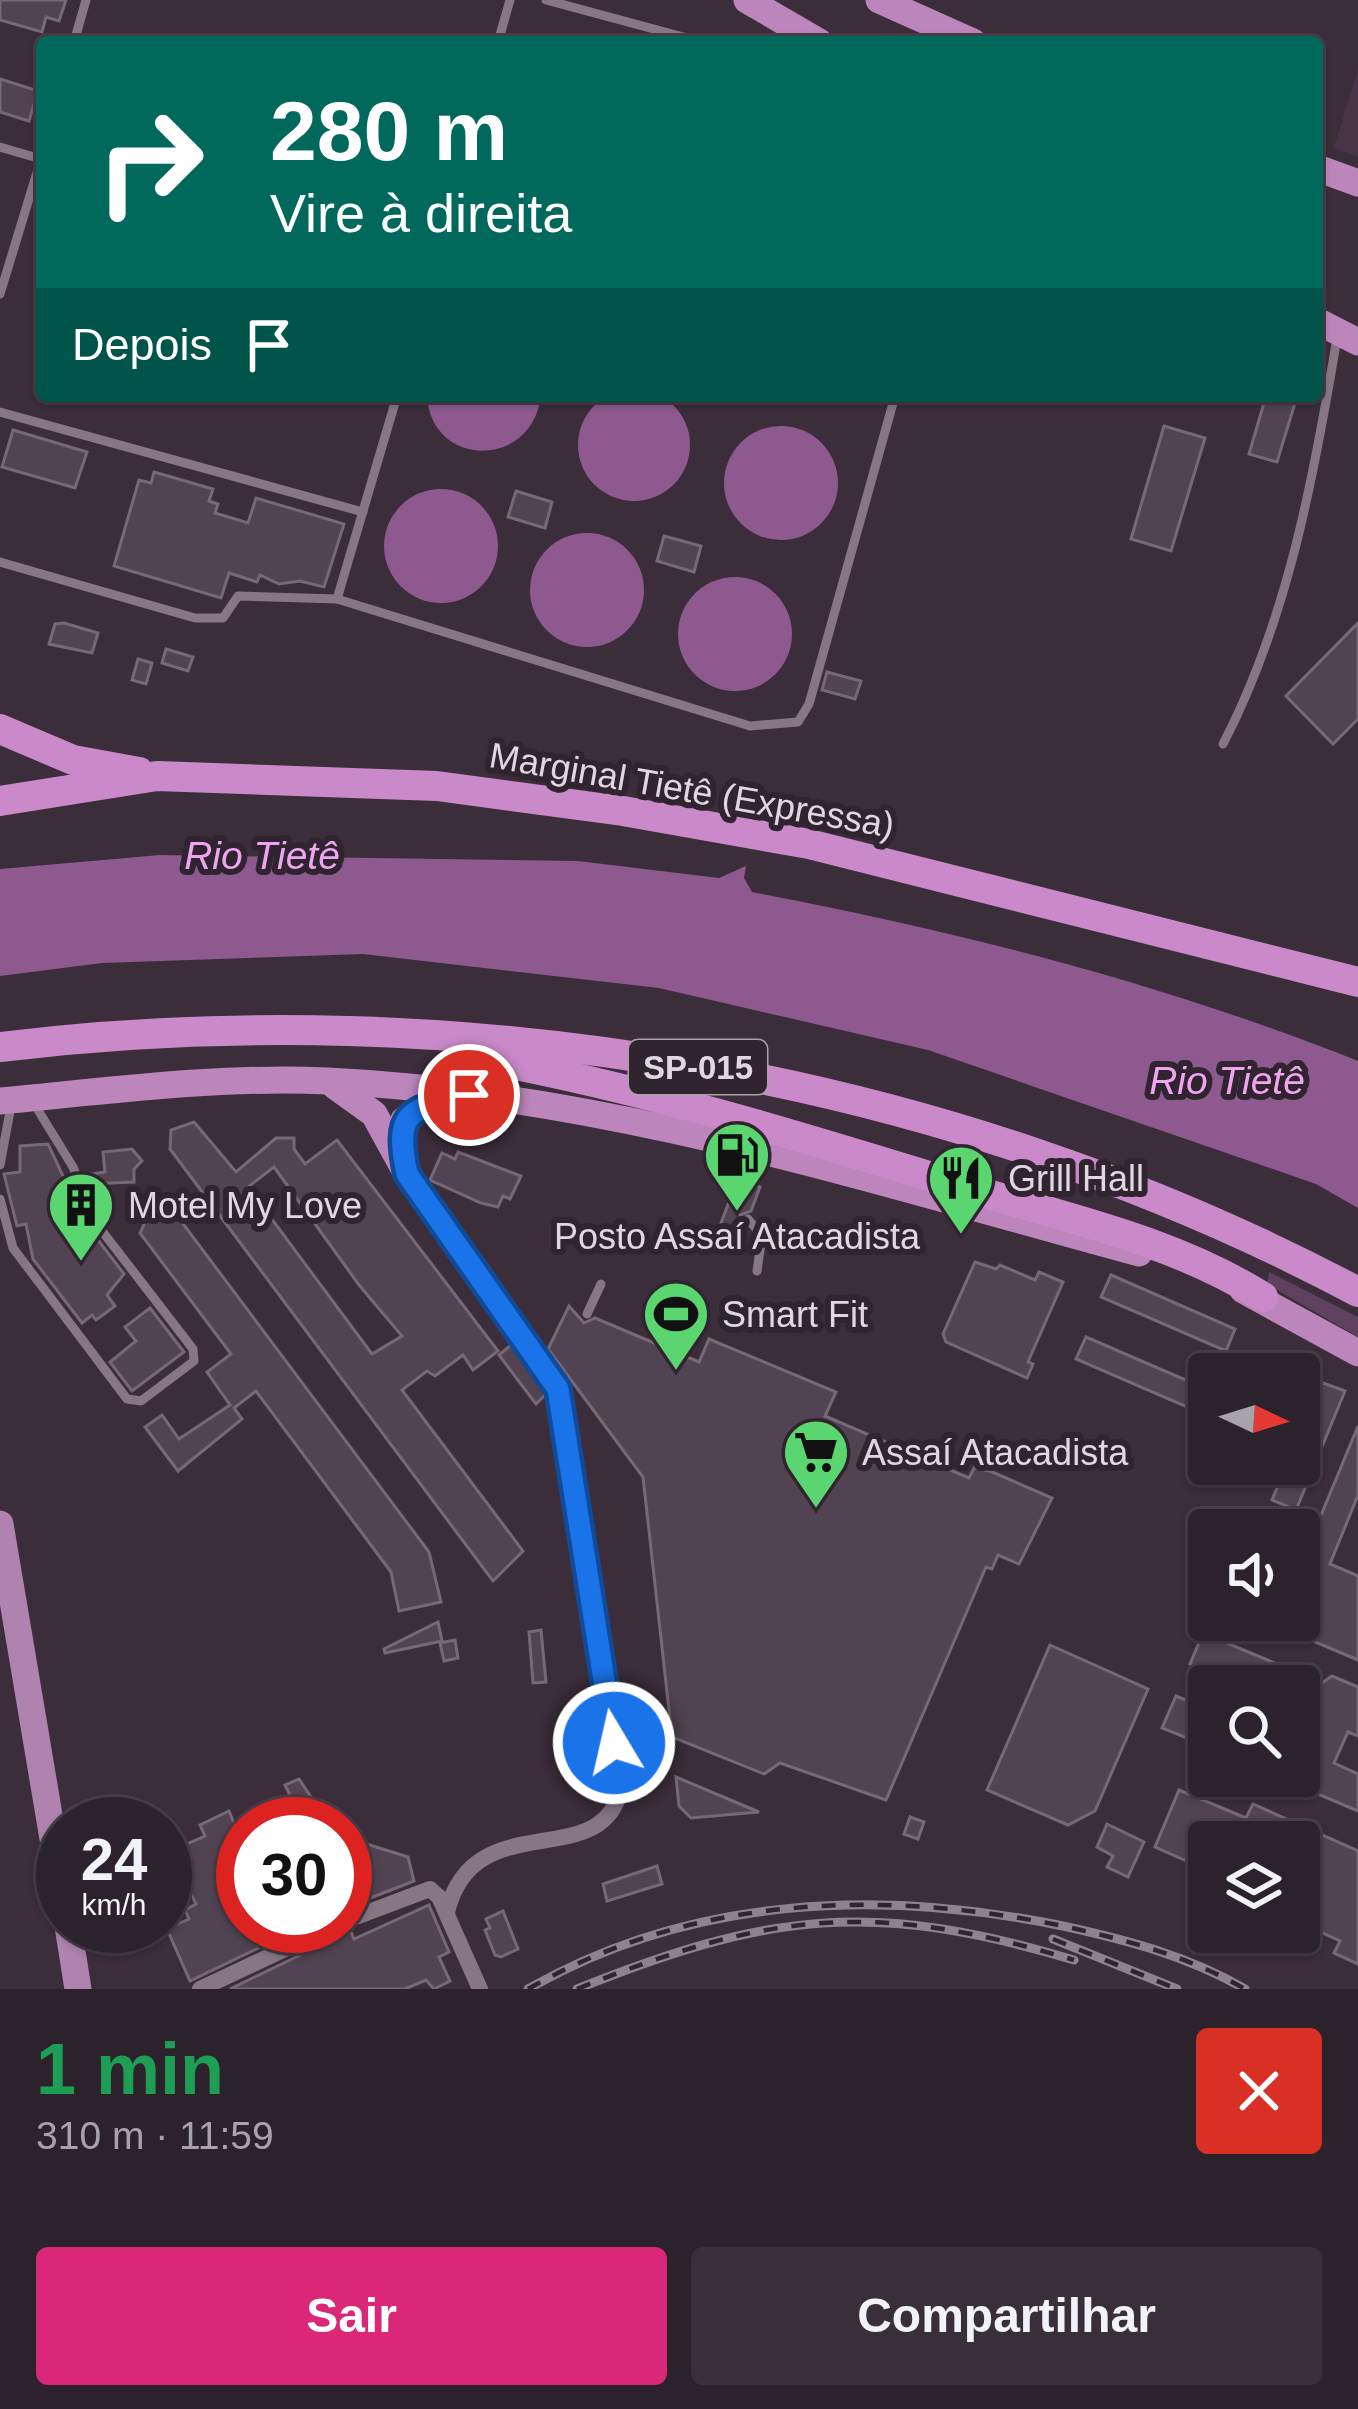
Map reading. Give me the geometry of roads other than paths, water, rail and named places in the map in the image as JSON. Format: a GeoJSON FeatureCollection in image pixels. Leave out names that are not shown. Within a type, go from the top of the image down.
{"type":"FeatureCollection","features":[{"type":"Feature","properties":{"kind":"highway"},"geometry":{"type":"LineString","coordinates":[[747,0],[809,36]]}},
{"type":"Feature","properties":{"kind":"highway"},"geometry":{"type":"LineString","coordinates":[[886,2],[960,36]]}},
{"type":"Feature","properties":{"kind":"highway"},"geometry":{"type":"LineString","coordinates":[[1323,170],[1358,183]]}},
{"type":"Feature","properties":{"kind":"highway"},"geometry":{"type":"LineString","coordinates":[[0,729],[73,760],[157,776]]}},
{"type":"Feature","properties":{"kind":"highway","name":"Marginal Tietê (Expressa)"},"geometry":{"type":"LineString","coordinates":[[0,801],[157,776],[437,786],[623,811],[809,844],[1353,979]]}},
{"type":"Feature","properties":{"kind":"highway"},"geometry":{"type":"LineString","coordinates":[[320,1030],[600,1080],[1159,1246],[1227,1274],[1358,1353]]}},
{"type":"Feature","properties":{"kind":"highway","name":"SP-015"},"geometry":{"type":"LineString","coordinates":[[0,1047],[164,1033],[320,1030],[557,1046],[750,1075],[1025,1150],[1267,1244],[1358,1292]]}},
{"type":"Feature","properties":{"kind":"highway"},"geometry":{"type":"LineString","coordinates":[[14,1100],[153,1087],[326,1081],[469,1095],[653,1125],[1135,1252],[1263,1297]]}},
{"type":"Feature","properties":{"kind":"highway"},"geometry":{"type":"LineString","coordinates":[[326,1081],[368,1107],[407,1174]]}},
{"type":"Feature","properties":{"kind":"highway"},"geometry":{"type":"LineString","coordinates":[[407,1174],[400,1139],[404,1120],[419,1108],[469,1095]]}},
{"type":"Feature","properties":{"kind":"main road"},"geometry":{"type":"LineString","coordinates":[[0,1524],[46,1797]]}},
{"type":"Feature","properties":{"kind":"main road"},"geometry":{"type":"LineString","coordinates":[[72,1953],[78,1989]]}},
{"type":"Feature","properties":{"kind":"street"},"geometry":{"type":"LineString","coordinates":[[407,1174],[558,1374],[621,1787],[617,1807],[588,1831],[484,1856],[465,1870],[447,1912]]}},
{"type":"Feature","properties":{"kind":"street"},"geometry":{"type":"LineString","coordinates":[[372,1910],[423,1889],[435,1892],[478,1984],[455,1989]]}},
{"type":"Feature","properties":{"kind":"street"},"geometry":{"type":"LineString","coordinates":[[200,1989],[277,1953]]}},
{"type":"Feature","properties":{"kind":"lane"},"geometry":{"type":"LineString","coordinates":[[76,36],[86,0]]}},
{"type":"Feature","properties":{"kind":"lane"},"geometry":{"type":"LineString","coordinates":[[500,36],[510,0]]}},
{"type":"Feature","properties":{"kind":"lane"},"geometry":{"type":"LineString","coordinates":[[546,0],[680,36]]}},
{"type":"Feature","properties":{"kind":"lane"},"geometry":{"type":"LineString","coordinates":[[0,147],[36,156]]}},
{"type":"Feature","properties":{"kind":"lane"},"geometry":{"type":"LineString","coordinates":[[0,294],[36,177]]}},
{"type":"Feature","properties":{"kind":"lane"},"geometry":{"type":"LineString","coordinates":[[1223,744],[1264,656],[1309,493],[1338,332]]}},
{"type":"Feature","properties":{"kind":"lane"},"geometry":{"type":"LineString","coordinates":[[337,599],[395,402]]}},
{"type":"Feature","properties":{"kind":"lane"},"geometry":{"type":"LineString","coordinates":[[0,562],[195,618],[223,618],[238,596],[337,599],[750,726],[798,722],[809,704],[893,402]]}},
{"type":"Feature","properties":{"kind":"lane"},"geometry":{"type":"LineString","coordinates":[[0,412],[363,512]]}},
{"type":"Feature","properties":{"kind":"lane"},"geometry":{"type":"LineString","coordinates":[[0,1165],[14,1100]]}},
{"type":"Feature","properties":{"kind":"lane"},"geometry":{"type":"LineString","coordinates":[[0,1199],[13,1248],[127,1399],[141,1400],[194,1361],[193,1349],[92,1218],[73,1167],[14,1100]]}},
{"type":"Feature","properties":{"kind":"lane"},"geometry":{"type":"LineString","coordinates":[[748,1219],[762,1236],[757,1271]]}},
{"type":"Feature","properties":{"kind":"lane"},"geometry":{"type":"LineString","coordinates":[[587,1314],[601,1284]]}},
{"type":"Feature","properties":{"kind":"water"},"geometry":{"type":"Polygon","coordinates":[[[429,402],[540,402],[532,423],[518,439],[500,448],[461,447],[433,419],[429,402]]]}},
{"type":"Feature","properties":{"kind":"water"},"geometry":{"type":"Polygon","coordinates":[[[600,402],[668,402],[689,434],[689,456],[680,476],[665,491],[645,500],[623,500],[603,491],[588,476],[579,456],[579,434],[600,402]]]}},
{"type":"Feature","properties":{"kind":"water"},"geometry":{"type":"Polygon","coordinates":[[[781,426],[803,430],[821,443],[834,461],[838,483],[834,505],[821,523],[803,536],[781,540],[759,536],[741,523],[728,505],[724,483],[728,461],[741,443],[759,430],[781,426]]]}},
{"type":"Feature","properties":{"kind":"water"},"geometry":{"type":"Polygon","coordinates":[[[441,489],[463,493],[481,506],[494,524],[498,546],[494,568],[481,586],[463,599],[441,603],[419,599],[401,586],[388,568],[384,546],[388,524],[401,506],[419,493],[441,489]]]}},
{"type":"Feature","properties":{"kind":"water"},"geometry":{"type":"Polygon","coordinates":[[[587,533],[609,537],[627,550],[640,568],[644,590],[640,612],[627,630],[609,643],[587,647],[565,643],[547,630],[534,612],[530,590],[534,568],[547,550],[565,537],[587,533]]]}},
{"type":"Feature","properties":{"kind":"water"},"geometry":{"type":"Polygon","coordinates":[[[735,577],[757,581],[775,594],[788,612],[792,634],[788,656],[775,674],[757,687],[735,691],[713,687],[695,674],[682,656],[678,634],[682,612],[695,594],[713,581],[735,577]]]}},
{"type":"Feature","properties":{"kind":"water","name":"Rio Tietê"},"geometry":{"type":"Polygon","coordinates":[[[160,855],[578,861],[719,878],[746,866],[744,878],[752,892],[1059,962],[1210,1007],[1358,1061],[1358,1208],[1316,1184],[928,1050],[659,988],[363,954],[102,963],[0,976],[0,869],[160,855]]]}},
{"type":"Feature","properties":{"kind":"railway"},"geometry":{"type":"LineString","coordinates":[[528,1989],[655,1934],[789,1908],[857,1905],[995,1914],[1063,1926],[1157,1950],[1245,1989]]}},
{"type":"Feature","properties":{"kind":"railway"},"geometry":{"type":"LineString","coordinates":[[577,1989],[707,1944],[822,1923],[939,1928],[1074,1960]]}},
{"type":"Feature","properties":{"kind":"railway"},"geometry":{"type":"LineString","coordinates":[[1053,1939],[1177,1989]]}},
{"type":"Feature","properties":{"kind":"place","name":"Posto Assaí Atacadista"},"geometry":{"type":"Point","coordinates":[737,1214]}},
{"type":"Feature","properties":{"kind":"place","name":"Grill Hall"},"geometry":{"type":"Point","coordinates":[961,1237]}},
{"type":"Feature","properties":{"kind":"place","name":"Motel My Love"},"geometry":{"type":"Point","coordinates":[81,1264]}},
{"type":"Feature","properties":{"kind":"place","name":"Smart Fit"},"geometry":{"type":"Point","coordinates":[676,1373]}},
{"type":"Feature","properties":{"kind":"place","name":"Assaí Atacadista"},"geometry":{"type":"Point","coordinates":[816,1511]}}]}
